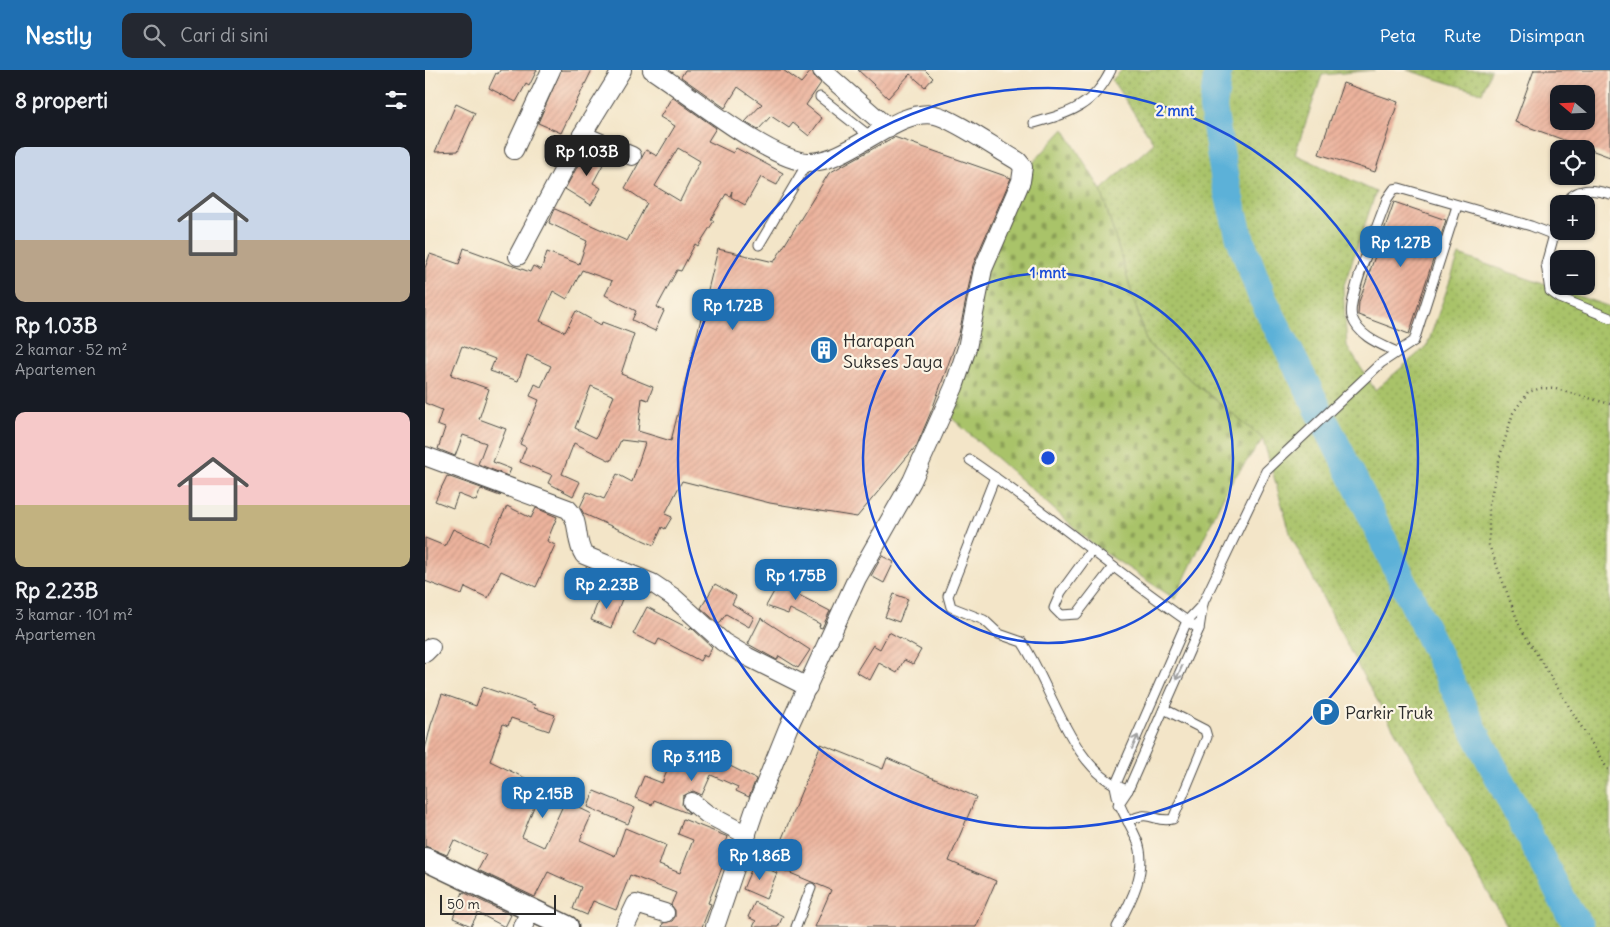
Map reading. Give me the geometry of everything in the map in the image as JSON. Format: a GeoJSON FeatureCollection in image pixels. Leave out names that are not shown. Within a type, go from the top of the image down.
{"type":"FeatureCollection","features":[{"type":"Feature","properties":{"kind":"street"},"geometry":{"type":"LineString","coordinates":[[514,150],[551,70]]}},
{"type":"Feature","properties":{"kind":"street"},"geometry":{"type":"LineString","coordinates":[[518,256],[582,135],[622,70]]}},
{"type":"Feature","properties":{"kind":"street"},"geometry":{"type":"LineString","coordinates":[[652,70],[749,137],[795,159],[808,162],[831,158],[888,128],[916,116],[935,115],[1018,161],[1023,167],[1023,172],[983,269],[967,348],[954,386],[912,481],[857,578],[772,767],[715,927]]}},
{"type":"Feature","properties":{"kind":"street"},"geometry":{"type":"LineString","coordinates":[[822,70],[888,128]]}},
{"type":"Feature","properties":{"kind":"street"},"geometry":{"type":"LineString","coordinates":[[582,135],[632,156]]}},
{"type":"Feature","properties":{"kind":"street"},"geometry":{"type":"LineString","coordinates":[[425,456],[568,509],[576,519],[581,550],[584,555],[652,584],[673,597],[723,642],[748,657],[808,687]]}},
{"type":"Feature","properties":{"kind":"street"},"geometry":{"type":"LineString","coordinates":[[693,802],[707,814],[747,835]]}},
{"type":"Feature","properties":{"kind":"street"},"geometry":{"type":"LineString","coordinates":[[426,861],[527,918],[567,927]]}},
{"type":"Feature","properties":{"kind":"street"},"geometry":{"type":"LineString","coordinates":[[625,927],[636,904],[665,913]]}},
{"type":"Feature","properties":{"kind":"lane"},"geometry":{"type":"LineString","coordinates":[[1034,124],[1071,112],[1102,86],[1111,70]]}},
{"type":"Feature","properties":{"kind":"lane"},"geometry":{"type":"LineString","coordinates":[[820,97],[871,138]]}},
{"type":"Feature","properties":{"kind":"lane"},"geometry":{"type":"LineString","coordinates":[[759,245],[808,162]]}},
{"type":"Feature","properties":{"kind":"lane"},"geometry":{"type":"LineString","coordinates":[[1397,352],[1366,337],[1352,317],[1353,298],[1390,192],[1399,188],[1531,226],[1550,233]]}},
{"type":"Feature","properties":{"kind":"lane"},"geometry":{"type":"LineString","coordinates":[[1574,195],[1585,189],[1610,194]]}},
{"type":"Feature","properties":{"kind":"lane"},"geometry":{"type":"LineString","coordinates":[[1117,927],[1141,872],[1142,860],[1138,841],[1118,805],[1115,786],[1187,621],[1203,603],[1266,471],[1381,363],[1414,341],[1457,206]]}},
{"type":"Feature","properties":{"kind":"lane"},"geometry":{"type":"LineString","coordinates":[[1553,240],[1546,264],[1550,291],[1560,298],[1610,318]]}},
{"type":"Feature","properties":{"kind":"lane"},"geometry":{"type":"LineString","coordinates":[[970,460],[995,477],[1091,552],[1199,629]]}},
{"type":"Feature","properties":{"kind":"lane"},"geometry":{"type":"LineString","coordinates":[[995,477],[948,596],[948,602],[951,607],[984,620],[999,634],[1022,642],[1058,715],[1099,774],[1115,786],[1128,790]]}},
{"type":"Feature","properties":{"kind":"lane"},"geometry":{"type":"LineString","coordinates":[[1091,552],[1061,592],[1054,608],[1061,615],[1077,614],[1113,567]]}},
{"type":"Feature","properties":{"kind":"lane"},"geometry":{"type":"LineString","coordinates":[[1118,805],[1128,790],[1199,629],[1203,603]]}},
{"type":"Feature","properties":{"kind":"lane"},"geometry":{"type":"LineString","coordinates":[[1128,822],[1139,815],[1145,814],[1167,820],[1173,819],[1207,738],[1205,730],[1164,709]]}},
{"type":"Feature","properties":{"kind":"lane"},"geometry":{"type":"LineString","coordinates":[[796,927],[811,888]]}},
{"type":"Feature","properties":{"kind":"path"},"geometry":{"type":"LineString","coordinates":[[1610,404],[1555,389],[1542,388],[1528,392],[1513,412],[1500,456],[1489,506],[1489,545],[1520,627],[1610,773]]}},
{"type":"Feature","properties":{"kind":"green space"},"geometry":{"type":"Polygon","coordinates":[[[1122,70],[1375,70],[1322,75],[1295,154],[1376,192],[1343,288],[1347,346],[1375,390],[1427,346],[1459,255],[1550,286],[1550,295],[1575,295],[1610,307],[1610,927],[1508,927],[1361,672],[1291,536],[1263,439],[1147,344],[1101,190],[1154,143],[1112,80],[1122,70]],[[1357,487],[1457,693],[1390,550],[1357,487]]]}},
{"type":"Feature","properties":{"kind":"green space"},"geometry":{"type":"Polygon","coordinates":[[[1407,70],[1491,70],[1482,93],[1407,70]]]}},
{"type":"Feature","properties":{"kind":"green space"},"geometry":{"type":"Polygon","coordinates":[[[1064,129],[1101,190],[1147,344],[1263,439],[1229,485],[1175,599],[1095,546],[946,413],[1008,190],[1064,129]]]}},
{"type":"Feature","properties":{"kind":"building"},"geometry":{"type":"Polygon","coordinates":[[[500,70],[537,70],[529,86],[526,84],[516,102],[489,88],[496,73],[498,74],[500,70]]]}},
{"type":"Feature","properties":{"kind":"building"},"geometry":{"type":"Polygon","coordinates":[[[561,70],[592,70],[561,133],[538,123],[561,70]]]}},
{"type":"Feature","properties":{"kind":"building"},"geometry":{"type":"Polygon","coordinates":[[[685,70],[783,70],[801,83],[812,70],[815,78],[821,83],[806,105],[822,118],[809,136],[793,123],[789,128],[771,116],[758,130],[745,122],[762,104],[738,87],[725,108],[681,77],[685,70]]]}},
{"type":"Feature","properties":{"kind":"building"},"geometry":{"type":"Polygon","coordinates":[[[858,70],[925,70],[933,78],[925,87],[910,74],[888,98],[858,70]]]}},
{"type":"Feature","properties":{"kind":"building"},"geometry":{"type":"Polygon","coordinates":[[[1534,70],[1610,70],[1610,157],[1595,151],[1595,140],[1564,140],[1515,122],[1534,70]]]}},
{"type":"Feature","properties":{"kind":"building"},"geometry":{"type":"Polygon","coordinates":[[[1343,83],[1398,102],[1375,172],[1319,154],[1343,83]]]}},
{"type":"Feature","properties":{"kind":"building","name":"Harapan Sukses Jaya"},"geometry":{"type":"Polygon","coordinates":[[[672,97],[716,128],[708,141],[733,153],[736,148],[783,173],[777,185],[761,177],[745,205],[731,197],[732,191],[730,196],[726,194],[711,219],[714,221],[698,246],[695,244],[681,271],[677,270],[657,307],[664,311],[655,331],[632,320],[636,311],[605,295],[612,281],[582,270],[567,299],[553,291],[540,321],[565,332],[576,311],[601,325],[602,322],[634,334],[621,374],[653,387],[648,400],[642,398],[638,431],[671,441],[718,249],[774,262],[829,173],[894,137],[1011,178],[973,265],[959,334],[933,407],[917,445],[857,517],[770,503],[682,481],[665,514],[672,517],[665,529],[662,527],[654,545],[584,514],[580,507],[587,492],[604,499],[617,474],[632,482],[645,443],[621,440],[611,461],[574,443],[562,474],[580,482],[573,496],[548,483],[552,475],[520,462],[526,447],[520,444],[539,400],[530,396],[535,384],[541,387],[551,366],[527,355],[518,381],[490,371],[495,359],[462,346],[451,375],[489,389],[479,419],[506,429],[493,462],[511,469],[508,476],[478,464],[486,443],[463,435],[455,456],[438,449],[445,428],[437,425],[442,410],[425,403],[425,268],[430,254],[459,264],[464,248],[530,272],[533,266],[541,270],[547,252],[579,264],[587,241],[549,223],[555,209],[627,241],[647,203],[625,188],[646,150],[657,156],[675,126],[660,117],[672,97]],[[678,148],[655,186],[680,201],[700,161],[678,148]],[[591,386],[575,428],[596,438],[614,396],[591,386]]]}},
{"type":"Feature","properties":{"kind":"building"},"geometry":{"type":"Polygon","coordinates":[[[456,104],[475,113],[458,151],[435,152],[456,104]]]}},
{"type":"Feature","properties":{"kind":"building"},"geometry":{"type":"Polygon","coordinates":[[[587,149],[607,157],[593,183],[601,188],[591,205],[565,189],[587,149]]]}},
{"type":"Feature","properties":{"kind":"building"},"geometry":{"type":"Polygon","coordinates":[[[1394,202],[1446,220],[1409,334],[1358,315],[1359,302],[1394,202]]]}},
{"type":"Feature","properties":{"kind":"building"},"geometry":{"type":"Polygon","coordinates":[[[447,476],[501,495],[481,489],[476,501],[458,494],[453,508],[435,501],[447,476]]]}},
{"type":"Feature","properties":{"kind":"building"},"geometry":{"type":"Polygon","coordinates":[[[507,506],[531,518],[536,508],[557,517],[547,541],[555,545],[536,587],[501,571],[488,598],[465,587],[462,595],[425,581],[425,538],[445,546],[453,529],[488,545],[507,506]]]}},
{"type":"Feature","properties":{"kind":"building"},"geometry":{"type":"Polygon","coordinates":[[[882,556],[894,562],[884,583],[871,576],[882,556]]]}},
{"type":"Feature","properties":{"kind":"building"},"geometry":{"type":"Polygon","coordinates":[[[786,570],[799,576],[793,592],[830,611],[822,628],[819,627],[820,624],[790,609],[788,614],[766,606],[786,570]]]}},
{"type":"Feature","properties":{"kind":"building"},"geometry":{"type":"Polygon","coordinates":[[[715,584],[736,596],[732,604],[754,617],[749,627],[726,614],[719,624],[701,608],[715,584]]]}},
{"type":"Feature","properties":{"kind":"building"},"geometry":{"type":"Polygon","coordinates":[[[602,591],[622,599],[611,628],[591,620],[602,591]]]}},
{"type":"Feature","properties":{"kind":"building"},"geometry":{"type":"Polygon","coordinates":[[[894,594],[908,599],[899,622],[885,617],[894,594]]]}},
{"type":"Feature","properties":{"kind":"building"},"geometry":{"type":"Polygon","coordinates":[[[647,607],[690,629],[691,627],[712,647],[707,657],[703,655],[700,661],[659,639],[656,645],[633,634],[647,607]]]}},
{"type":"Feature","properties":{"kind":"building"},"geometry":{"type":"Polygon","coordinates":[[[761,618],[810,650],[798,668],[779,656],[777,660],[748,644],[761,618]]]}},
{"type":"Feature","properties":{"kind":"building"},"geometry":{"type":"Polygon","coordinates":[[[889,632],[921,650],[913,664],[904,660],[897,673],[879,663],[870,680],[856,672],[873,645],[880,649],[889,632]]]}},
{"type":"Feature","properties":{"kind":"building"},"geometry":{"type":"Polygon","coordinates":[[[483,687],[535,705],[534,708],[555,715],[549,731],[511,718],[508,726],[503,724],[490,761],[531,781],[527,789],[539,794],[522,837],[544,847],[565,801],[592,814],[580,840],[615,856],[625,828],[666,845],[659,865],[680,873],[693,840],[678,834],[683,819],[728,837],[722,853],[727,855],[708,903],[711,904],[702,927],[662,927],[663,923],[672,921],[675,917],[675,910],[671,905],[676,893],[630,875],[616,910],[593,901],[587,915],[573,909],[581,887],[548,872],[535,897],[478,870],[486,855],[454,840],[447,855],[425,846],[425,750],[431,725],[442,694],[476,706],[483,687]]]}},
{"type":"Feature","properties":{"kind":"building"},"geometry":{"type":"Polygon","coordinates":[[[821,744],[883,769],[887,758],[976,797],[949,861],[996,881],[976,927],[815,927],[831,890],[771,865],[821,744]]]}},
{"type":"Feature","properties":{"kind":"building"},"geometry":{"type":"Polygon","coordinates":[[[700,751],[756,779],[749,797],[736,791],[738,787],[711,775],[702,795],[693,791],[683,796],[682,805],[690,814],[654,800],[652,805],[635,798],[644,776],[662,783],[671,762],[691,770],[700,751]]]}},
{"type":"Feature","properties":{"kind":"building"},"geometry":{"type":"Polygon","coordinates":[[[594,791],[635,808],[628,824],[588,807],[594,791]]]}},
{"type":"Feature","properties":{"kind":"building"},"geometry":{"type":"Polygon","coordinates":[[[754,863],[777,873],[766,899],[743,889],[754,863]]]}},
{"type":"Feature","properties":{"kind":"building"},"geometry":{"type":"Polygon","coordinates":[[[463,892],[511,915],[505,927],[478,913],[471,926],[453,918],[463,892]]]}},
{"type":"Feature","properties":{"kind":"building"},"geometry":{"type":"Polygon","coordinates":[[[755,902],[783,916],[778,927],[753,927],[756,921],[748,917],[755,902]]]}},
{"type":"Feature","properties":{"kind":"waterway"},"geometry":{"type":"LineString","coordinates":[[1218,70],[1213,108],[1225,181],[1240,238],[1262,297],[1365,502],[1474,730],[1568,910],[1580,927]]}},
{"type":"Feature","properties":{"kind":"place","name":"Harapan Sukses Jaya"},"geometry":{"type":"Point","coordinates":[824,350]}},
{"type":"Feature","properties":{"kind":"place","name":"Parkir Truk"},"geometry":{"type":"Point","coordinates":[1326,712]}}]}
